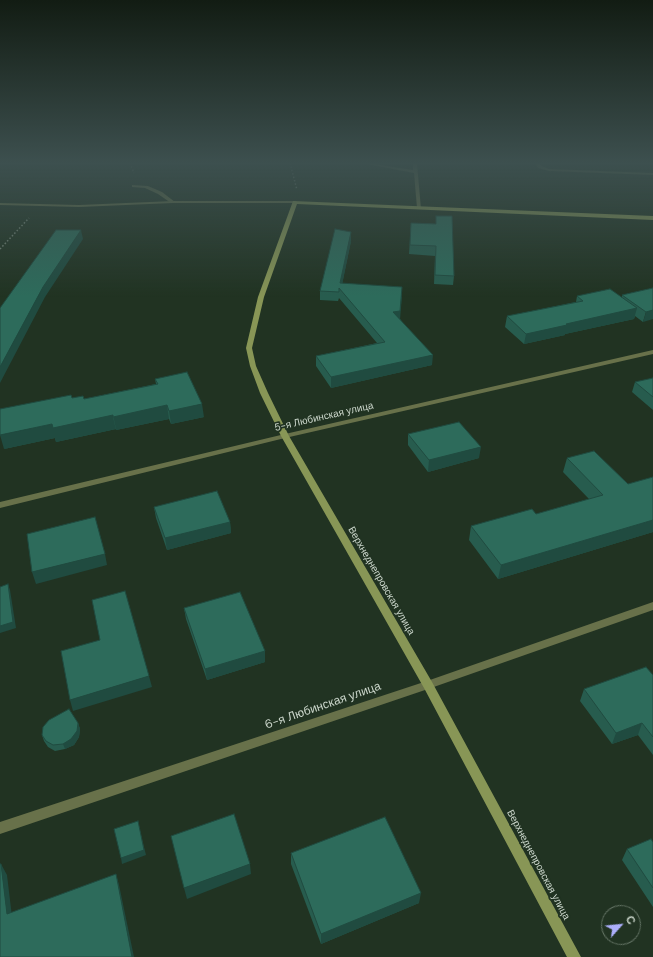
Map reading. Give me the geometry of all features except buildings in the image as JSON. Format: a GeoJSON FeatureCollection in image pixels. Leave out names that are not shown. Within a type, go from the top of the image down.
{"type":"FeatureCollection","features":[{"type":"Feature","properties":{"kind":"street","name":"Верхнеднепровская улица"},"geometry":{"type":"LineString","coordinates":[[294,208],[261,297],[249,348],[253,366],[264,394],[285,436],[428,684],[574,957]]}},
{"type":"Feature","properties":{"kind":"street"},"geometry":{"type":"LineString","coordinates":[[412,208],[653,218]]}},
{"type":"Feature","properties":{"kind":"street","name":"5-я Любинская улица"},"geometry":{"type":"LineString","coordinates":[[0,505],[285,436],[653,352]]}},
{"type":"Feature","properties":{"kind":"street","name":"6-я Любинская улица"},"geometry":{"type":"LineString","coordinates":[[0,828],[428,684],[653,606]]}},
{"type":"Feature","properties":{"kind":"path"},"geometry":{"type":"LineString","coordinates":[[0,249],[39,208]]}}]}
